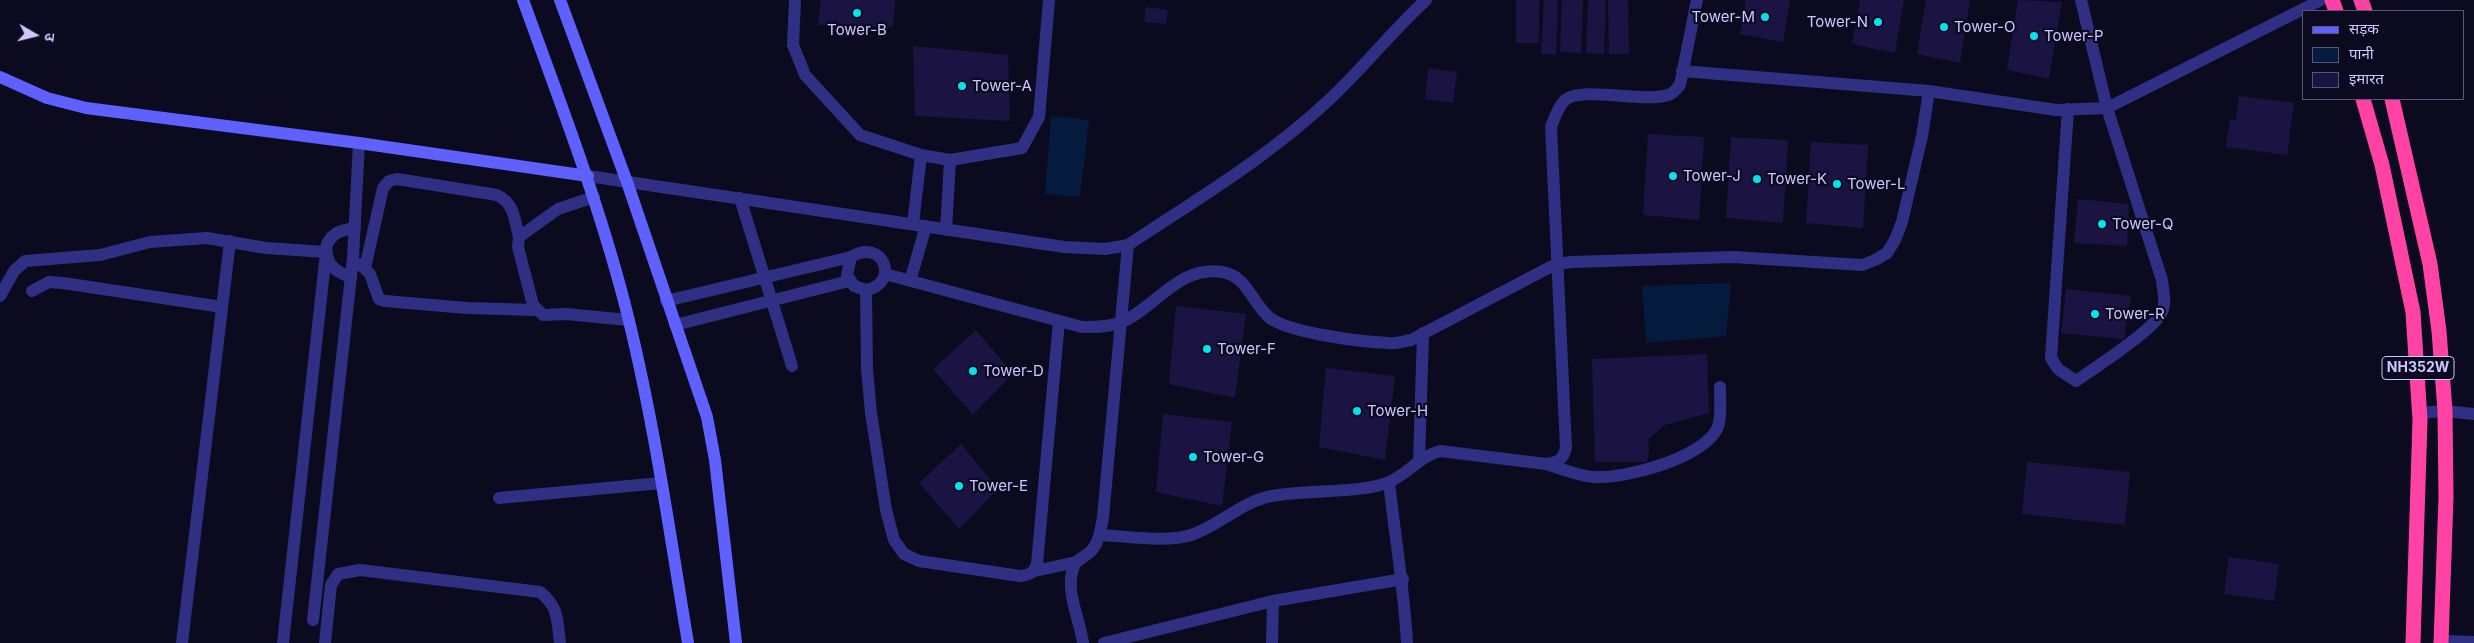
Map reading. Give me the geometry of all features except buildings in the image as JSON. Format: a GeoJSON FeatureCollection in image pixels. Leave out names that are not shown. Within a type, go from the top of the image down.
{"type":"FeatureCollection","features":[{"type":"Feature","properties":{"kind":"highway","name":"NH352W"},"geometry":{"type":"LineString","coordinates":[[2363,100],[2382,165],[2413,312],[2420,413],[2413,643]]}},
{"type":"Feature","properties":{"kind":"highway","name":"NH352W"},"geometry":{"type":"LineString","coordinates":[[2392,100],[2430,264],[2439,331],[2445,411],[2446,498],[2441,642]]}},
{"type":"Feature","properties":{"kind":"street"},"geometry":{"type":"LineString","coordinates":[[523,0],[588,176],[628,320],[661,482],[688,643]]}},
{"type":"Feature","properties":{"kind":"street"},"geometry":{"type":"LineString","coordinates":[[560,0],[627,182],[666,301],[707,416],[715,460],[736,643]]}},
{"type":"Feature","properties":{"kind":"street"},"geometry":{"type":"LineString","coordinates":[[795,0],[793,45],[805,75],[860,135],[921,155],[950,160],[1022,148],[1039,118],[1049,0]]}},
{"type":"Feature","properties":{"kind":"street"},"geometry":{"type":"LineString","coordinates":[[0,77],[47,98],[86,108],[359,142],[1064,247],[1105,249],[1128,245],[1259,159],[1330,99],[1403,21],[1426,0]]}},
{"type":"Feature","properties":{"kind":"street"},"geometry":{"type":"LineString","coordinates":[[1546,464],[1558,462],[1564,456],[1566,448],[1551,127],[1558,110],[1566,99],[1586,94],[1653,98],[1670,95],[1680,85],[1697,0]]}},
{"type":"Feature","properties":{"kind":"street"},"geometry":{"type":"LineString","coordinates":[[2068,110],[2051,358],[2058,369],[2076,381],[2149,326],[2161,314],[2165,300],[2162,280],[2107,108],[2081,0]]}},
{"type":"Feature","properties":{"kind":"street"},"geometry":{"type":"LineString","coordinates":[[1682,71],[1929,91],[2056,110],[2107,108],[2320,0]]}},
{"type":"Feature","properties":{"kind":"street"},"geometry":{"type":"LineString","coordinates":[[885,274],[1082,327],[1104,327],[1121,322],[1193,273],[1222,272],[1236,276],[1270,318],[1284,326],[1362,341],[1390,344],[1411,340],[1556,264],[1733,257],[1862,264],[1875,260],[1887,253],[1895,240],[1902,222],[1922,136],[1929,91]]}},
{"type":"Feature","properties":{"kind":"street"},"geometry":{"type":"LineString","coordinates":[[313,620],[353,258],[359,142]]}},
{"type":"Feature","properties":{"kind":"street"},"geometry":{"type":"LineString","coordinates":[[910,281],[919,225],[921,155]]}},
{"type":"Feature","properties":{"kind":"street"},"geometry":{"type":"LineString","coordinates":[[946,230],[950,160]]}},
{"type":"Feature","properties":{"kind":"street"},"geometry":{"type":"LineString","coordinates":[[365,268],[383,188],[389,181],[397,179],[502,198],[507,200],[511,207],[519,237],[518,247],[535,310]]}},
{"type":"Feature","properties":{"kind":"street"},"geometry":{"type":"LineString","coordinates":[[519,237],[558,210],[594,197]]}},
{"type":"Feature","properties":{"kind":"street"},"geometry":{"type":"LineString","coordinates":[[740,198],[770,301],[792,366]]}},
{"type":"Feature","properties":{"kind":"street"},"geometry":{"type":"LineString","coordinates":[[283,643],[326,252],[330,238],[338,231],[355,228]]}},
{"type":"Feature","properties":{"kind":"street"},"geometry":{"type":"LineString","coordinates":[[0,296],[14,271],[25,261],[100,255],[150,242],[184,238],[230,241],[266,248],[326,252]]}},
{"type":"Feature","properties":{"kind":"street"},"geometry":{"type":"LineString","coordinates":[[182,643],[230,241]]}},
{"type":"Feature","properties":{"kind":"street"},"geometry":{"type":"LineString","coordinates":[[866,290],[867,369],[870,413],[886,510],[894,540],[904,554],[919,561],[1020,576],[1028,575],[1035,571],[1076,562],[1092,551],[1100,535],[1104,517],[1128,245]]}},
{"type":"Feature","properties":{"kind":"street"},"geometry":{"type":"LineString","coordinates":[[666,301],[851,257],[862,251],[874,253],[883,261],[885,274],[878,285],[866,290],[854,286],[850,281],[847,269],[851,257]]}},
{"type":"Feature","properties":{"kind":"street"},"geometry":{"type":"LineString","coordinates":[[326,252],[328,262],[333,268],[351,277]]}},
{"type":"Feature","properties":{"kind":"street"},"geometry":{"type":"LineString","coordinates":[[353,258],[370,274],[379,299],[386,301],[467,308],[535,310],[543,315],[566,314],[628,320]]}},
{"type":"Feature","properties":{"kind":"street"},"geometry":{"type":"LineString","coordinates":[[675,325],[850,281]]}},
{"type":"Feature","properties":{"kind":"street"},"geometry":{"type":"LineString","coordinates":[[32,292],[49,282],[63,283],[222,307]]}},
{"type":"Feature","properties":{"kind":"street"},"geometry":{"type":"LineString","coordinates":[[1035,571],[1059,321]]}},
{"type":"Feature","properties":{"kind":"street"},"geometry":{"type":"LineString","coordinates":[[1419,461],[1423,333]]}},
{"type":"Feature","properties":{"kind":"street"},"geometry":{"type":"LineString","coordinates":[[1100,535],[1172,538],[1189,536],[1206,529],[1232,512],[1269,496],[1297,491],[1369,487],[1389,482],[1431,453],[1450,451],[1546,464],[1591,477],[1622,476],[1662,466],[1706,443],[1718,427],[1720,387]]}},
{"type":"Feature","properties":{"kind":"street"},"geometry":{"type":"LineString","coordinates":[[2420,413],[2445,411],[2474,414]]}},
{"type":"Feature","properties":{"kind":"street"},"geometry":{"type":"LineString","coordinates":[[499,498],[661,482]]}},
{"type":"Feature","properties":{"kind":"street"},"geometry":{"type":"LineString","coordinates":[[1389,482],[1395,543],[1403,579],[1407,643]]}},
{"type":"Feature","properties":{"kind":"street"},"geometry":{"type":"LineString","coordinates":[[1076,562],[1071,580],[1074,606],[1083,643]]}},
{"type":"Feature","properties":{"kind":"street"},"geometry":{"type":"LineString","coordinates":[[325,643],[331,585],[338,574],[360,570],[540,592],[552,602],[556,611],[560,643]]}},
{"type":"Feature","properties":{"kind":"street"},"geometry":{"type":"LineString","coordinates":[[1104,643],[1274,601],[1403,579]]}},
{"type":"Feature","properties":{"kind":"street"},"geometry":{"type":"LineString","coordinates":[[1272,643],[1274,601]]}},
{"type":"Feature","properties":{"kind":"street"},"geometry":{"type":"LineString","coordinates":[[2441,642],[2474,642]]}},
{"type":"Feature","properties":{"kind":"water"},"geometry":{"type":"Polygon","coordinates":[[[1051,116],[1089,120],[1080,197],[1045,194],[1051,116]]]}},
{"type":"Feature","properties":{"kind":"water"},"geometry":{"type":"Polygon","coordinates":[[[1731,283],[1726,336],[1646,343],[1642,286],[1731,283]]]}},
{"type":"Feature","properties":{"kind":"place","name":"Tower-B"},"geometry":{"type":"Point","coordinates":[857,13]}},
{"type":"Feature","properties":{"kind":"place","name":"Tower-M"},"geometry":{"type":"Point","coordinates":[1765,17]}},
{"type":"Feature","properties":{"kind":"place","name":"Tower-N"},"geometry":{"type":"Point","coordinates":[1878,22]}},
{"type":"Feature","properties":{"kind":"place","name":"Tower-O"},"geometry":{"type":"Point","coordinates":[1944,27]}},
{"type":"Feature","properties":{"kind":"place","name":"Tower-P"},"geometry":{"type":"Point","coordinates":[2034,36]}},
{"type":"Feature","properties":{"kind":"place","name":"Tower-A"},"geometry":{"type":"Point","coordinates":[962,86]}},
{"type":"Feature","properties":{"kind":"place","name":"Tower-J"},"geometry":{"type":"Point","coordinates":[1673,176]}},
{"type":"Feature","properties":{"kind":"place","name":"Tower-K"},"geometry":{"type":"Point","coordinates":[1757,179]}},
{"type":"Feature","properties":{"kind":"place","name":"Tower-L"},"geometry":{"type":"Point","coordinates":[1837,184]}},
{"type":"Feature","properties":{"kind":"place","name":"Tower-Q"},"geometry":{"type":"Point","coordinates":[2102,224]}},
{"type":"Feature","properties":{"kind":"place","name":"Tower-R"},"geometry":{"type":"Point","coordinates":[2095,314]}},
{"type":"Feature","properties":{"kind":"place","name":"Tower-F"},"geometry":{"type":"Point","coordinates":[1207,349]}},
{"type":"Feature","properties":{"kind":"place","name":"Tower-D"},"geometry":{"type":"Point","coordinates":[973,371]}},
{"type":"Feature","properties":{"kind":"place","name":"Tower-H"},"geometry":{"type":"Point","coordinates":[1357,411]}},
{"type":"Feature","properties":{"kind":"place","name":"Tower-G"},"geometry":{"type":"Point","coordinates":[1193,457]}},
{"type":"Feature","properties":{"kind":"place","name":"Tower-E"},"geometry":{"type":"Point","coordinates":[959,486]}}]}
